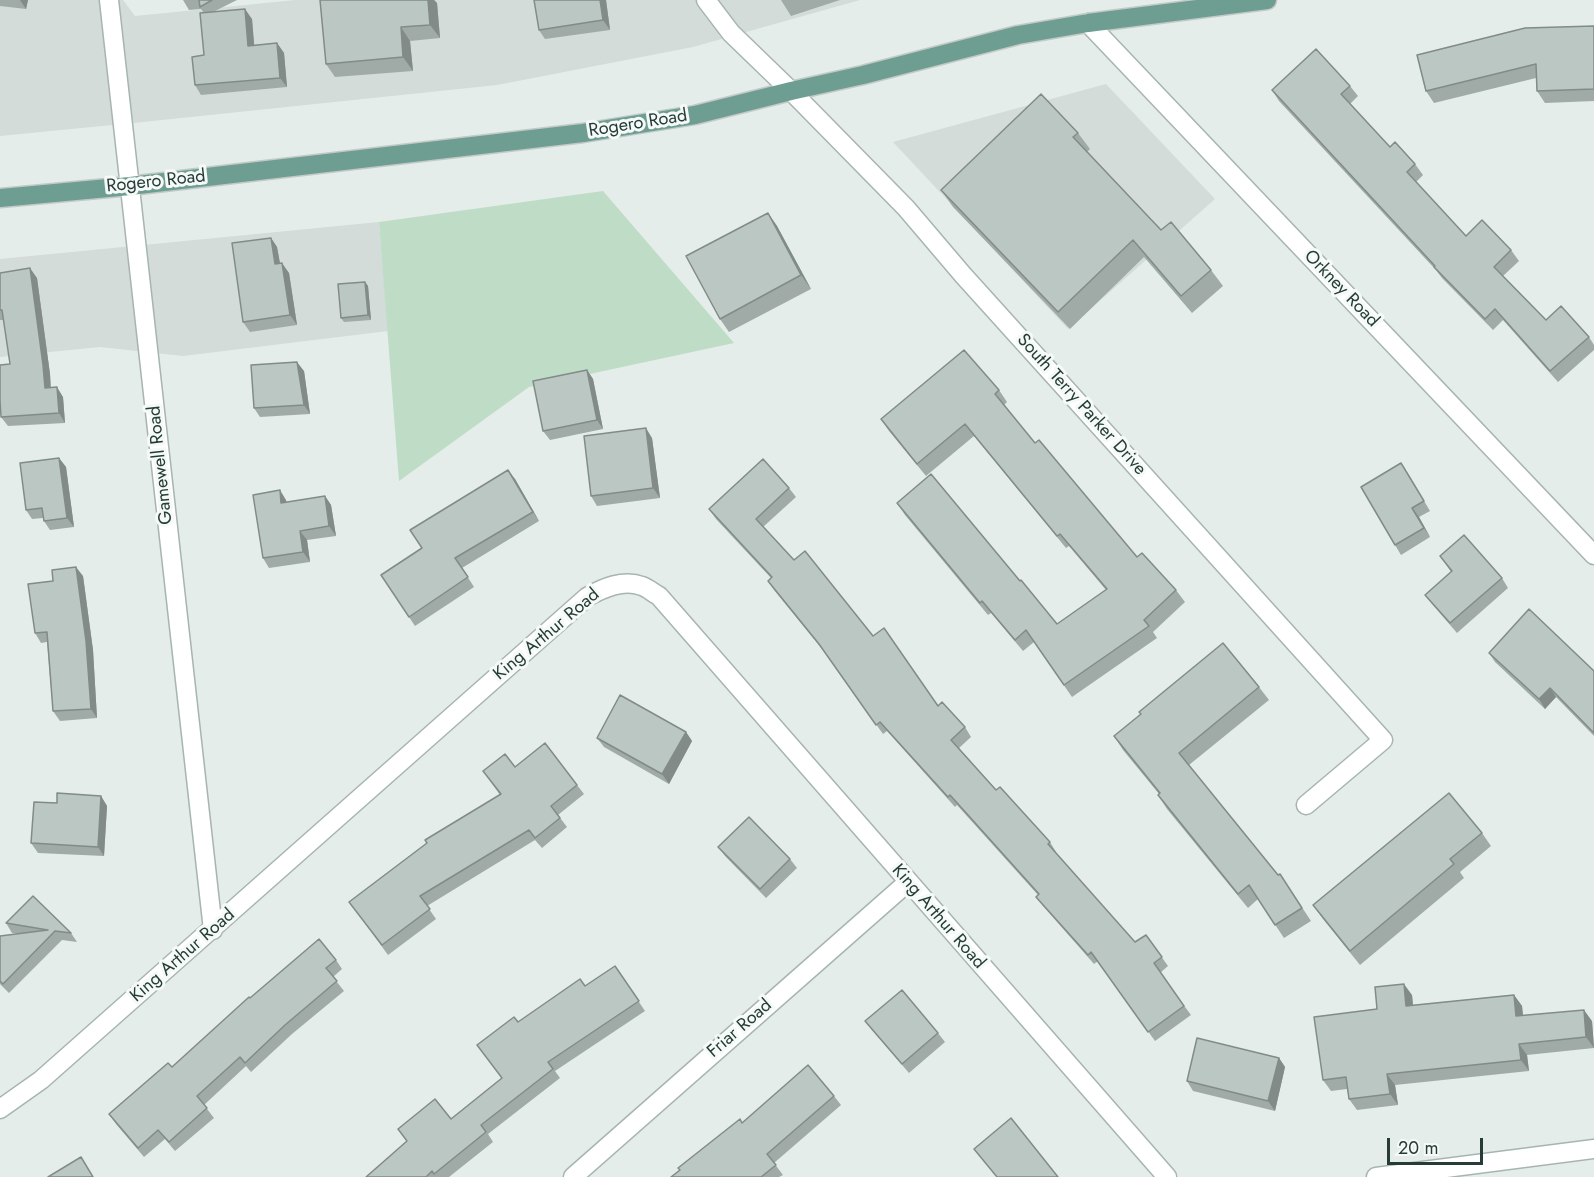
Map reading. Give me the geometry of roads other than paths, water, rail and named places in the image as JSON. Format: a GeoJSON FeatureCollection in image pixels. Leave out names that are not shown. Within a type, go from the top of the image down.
{"type":"FeatureCollection","features":[{"type":"Feature","properties":{"kind":"main road","name":"Rogero Road"},"geometry":{"type":"LineString","coordinates":[[0,198],[130,186],[583,133],[695,115],[1018,35],[1088,23],[1268,0]]}},
{"type":"Feature","properties":{"kind":"street","name":"Gamewell Road"},"geometry":{"type":"LineString","coordinates":[[109,0],[213,930]]}},
{"type":"Feature","properties":{"kind":"street","name":"South Terry Parker Drive"},"geometry":{"type":"LineString","coordinates":[[706,0],[731,33],[906,208],[963,275],[1383,740],[1306,805]]}},
{"type":"Feature","properties":{"kind":"street","name":"Orkney Road"},"geometry":{"type":"LineString","coordinates":[[1088,23],[1594,555]]}},
{"type":"Feature","properties":{"kind":"street","name":"King Arthur Road"},"geometry":{"type":"LineString","coordinates":[[0,1109],[41,1080],[213,930],[587,597],[603,588],[620,584],[641,586],[659,596],[1167,1177]]}},
{"type":"Feature","properties":{"kind":"street","name":"Friar Road"},"geometry":{"type":"LineString","coordinates":[[573,1177],[908,882]]}},
{"type":"Feature","properties":{"kind":"street"},"geometry":{"type":"LineString","coordinates":[[1376,1177],[1594,1149]]}}]}
